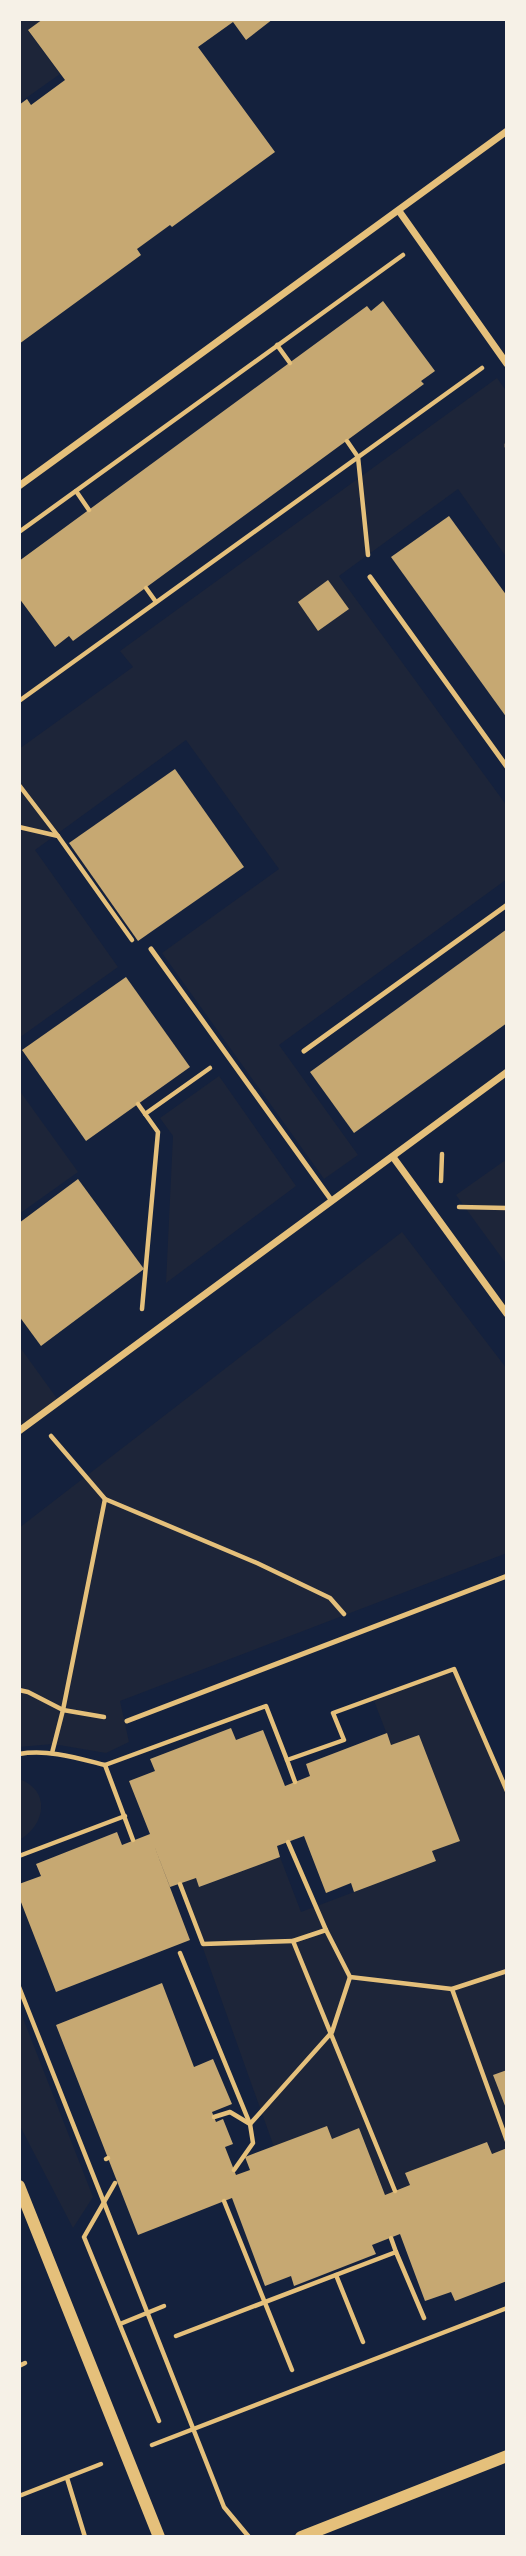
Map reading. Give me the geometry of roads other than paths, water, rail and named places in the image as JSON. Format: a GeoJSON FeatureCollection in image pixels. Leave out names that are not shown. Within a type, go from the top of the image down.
{"type":"FeatureCollection","features":[{"type":"Feature","properties":{"kind":"street"},"geometry":{"type":"LineString","coordinates":[[19,486],[507,131]]}},
{"type":"Feature","properties":{"kind":"street"},"geometry":{"type":"LineString","coordinates":[[399,211],[507,364]]}},
{"type":"Feature","properties":{"kind":"street"},"geometry":{"type":"LineString","coordinates":[[19,1432],[507,1072]]}},
{"type":"Feature","properties":{"kind":"street"},"geometry":{"type":"LineString","coordinates":[[393,1157],[507,1314]]}},
{"type":"Feature","properties":{"kind":"street"},"geometry":{"type":"LineString","coordinates":[[19,2186],[159,2537]]}},
{"type":"Feature","properties":{"kind":"street"},"geometry":{"type":"LineString","coordinates":[[301,2537],[507,2456]]}},
{"type":"Feature","properties":{"kind":"lane"},"geometry":{"type":"LineString","coordinates":[[370,578],[507,767]]}},
{"type":"Feature","properties":{"kind":"lane"},"geometry":{"type":"LineString","coordinates":[[304,1051],[507,905]]}},
{"type":"Feature","properties":{"kind":"lane"},"geometry":{"type":"LineString","coordinates":[[151,949],[332,1201]]}},
{"type":"Feature","properties":{"kind":"lane"},"geometry":{"type":"LineString","coordinates":[[127,1721],[507,1576]]}}]}
